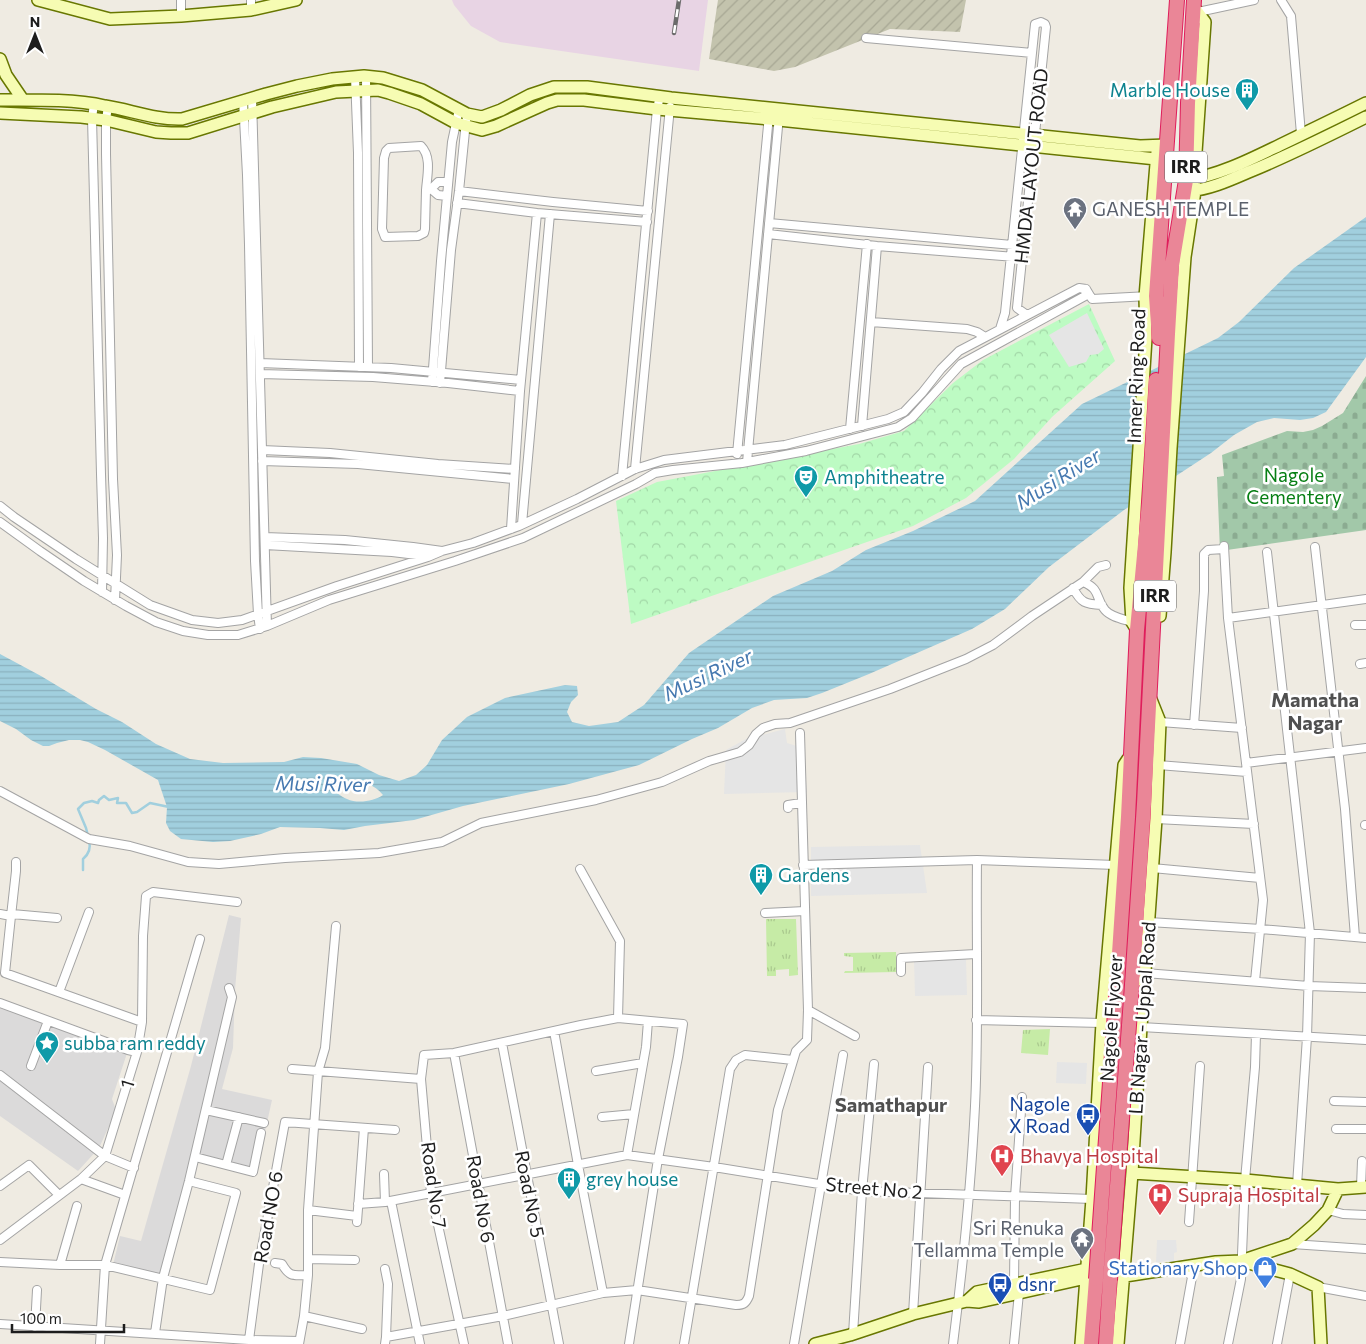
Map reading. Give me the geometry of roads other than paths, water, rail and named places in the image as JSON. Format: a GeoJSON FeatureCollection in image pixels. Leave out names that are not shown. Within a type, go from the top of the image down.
{"type":"FeatureCollection","features":[{"type":"Feature","properties":{"kind":"highway","name":"Inner Ring Road"},"geometry":{"type":"LineString","coordinates":[[1150,694],[1155,500],[1150,382],[1159,337],[1151,296],[1162,145],[1177,0]]}},
{"type":"Feature","properties":{"kind":"highway","name":"Inner Ring Road"},"geometry":{"type":"LineString","coordinates":[[1132,752],[1134,626],[1155,500],[1174,331],[1172,265],[1189,182],[1188,104],[1195,6]]}},
{"type":"Feature","properties":{"kind":"highway","name":"Nagole Flyover"},"geometry":{"type":"LineString","coordinates":[[1106,1344],[1144,811],[1150,694]]}},
{"type":"Feature","properties":{"kind":"highway","name":"Nagole Flyover"},"geometry":{"type":"LineString","coordinates":[[1092,1344],[1132,752]]}},
{"type":"Feature","properties":{"kind":"street"},"geometry":{"type":"LineString","coordinates":[[38,0],[110,19],[181,16],[296,0]]}},
{"type":"Feature","properties":{"kind":"street"},"geometry":{"type":"LineString","coordinates":[[181,0],[181,16]]}},
{"type":"Feature","properties":{"kind":"street"},"geometry":{"type":"LineString","coordinates":[[1195,6],[1254,0]]}},
{"type":"Feature","properties":{"kind":"street"},"geometry":{"type":"LineString","coordinates":[[1281,0],[1291,16],[1302,134]]}},
{"type":"Feature","properties":{"kind":"street","name":"HMDA LAYOUT ROAD"},"geometry":{"type":"LineString","coordinates":[[1027,315],[1017,308],[1023,246],[1029,140],[1043,53],[1045,24],[1041,22],[1035,24],[1032,53]]}},
{"type":"Feature","properties":{"kind":"street"},"geometry":{"type":"LineString","coordinates":[[866,38],[1043,53]]}},
{"type":"Feature","properties":{"kind":"street"},"geometry":{"type":"LineString","coordinates":[[1000,329],[1005,313],[1012,246],[1029,140],[1032,53]]}},
{"type":"Feature","properties":{"kind":"street"},"geometry":{"type":"LineString","coordinates":[[0,59],[6,75],[23,100]]}},
{"type":"Feature","properties":{"kind":"street"},"geometry":{"type":"LineString","coordinates":[[0,100],[94,104],[169,120],[182,119],[247,99],[306,84],[360,76],[383,78],[422,90],[463,112],[482,117],[501,110],[530,95],[554,88],[587,87],[774,114],[1029,140],[1161,159]]}},
{"type":"Feature","properties":{"kind":"street"},"geometry":{"type":"LineString","coordinates":[[360,76],[364,367]]}},
{"type":"Feature","properties":{"kind":"street"},"geometry":{"type":"LineString","coordinates":[[0,113],[92,118],[156,132],[188,132],[248,113],[336,92],[378,90],[421,104],[460,125],[482,130],[557,100],[584,100],[669,110],[774,114]]}},
{"type":"Feature","properties":{"kind":"street"},"geometry":{"type":"LineString","coordinates":[[622,476],[657,109],[665,97]]}},
{"type":"Feature","properties":{"kind":"street"},"geometry":{"type":"LineString","coordinates":[[635,469],[669,110],[665,97]]}},
{"type":"Feature","properties":{"kind":"street"},"geometry":{"type":"LineString","coordinates":[[247,99],[260,363],[265,541],[262,613]]}},
{"type":"Feature","properties":{"kind":"street"},"geometry":{"type":"LineString","coordinates":[[1189,182],[1217,173],[1366,103]]}},
{"type":"Feature","properties":{"kind":"street"},"geometry":{"type":"LineString","coordinates":[[94,104],[92,118],[103,538],[102,592]]}},
{"type":"Feature","properties":{"kind":"street"},"geometry":{"type":"LineString","coordinates":[[108,106],[106,120],[117,555],[115,600]]}},
{"type":"Feature","properties":{"kind":"street"},"geometry":{"type":"LineString","coordinates":[[436,373],[459,191],[460,125],[463,112]]}},
{"type":"Feature","properties":{"kind":"street"},"geometry":{"type":"LineString","coordinates":[[248,113],[248,245],[255,561],[264,627]]}},
{"type":"Feature","properties":{"kind":"street"},"geometry":{"type":"LineString","coordinates":[[747,462],[769,224],[774,114]]}},
{"type":"Feature","properties":{"kind":"street"},"geometry":{"type":"LineString","coordinates":[[736,464],[774,114]]}},
{"type":"Feature","properties":{"kind":"street"},"geometry":{"type":"LineString","coordinates":[[1189,182],[1202,190],[1220,184],[1267,165],[1366,117]]}},
{"type":"Feature","properties":{"kind":"street"},"geometry":{"type":"LineString","coordinates":[[436,382],[448,182],[452,142],[460,125]]}},
{"type":"Feature","properties":{"kind":"street"},"geometry":{"type":"LineString","coordinates":[[1029,140],[1140,146],[1162,145]]}},
{"type":"Feature","properties":{"kind":"street"},"geometry":{"type":"LineString","coordinates":[[429,190],[428,158],[421,146],[389,148],[386,151],[384,158],[382,229],[385,237],[418,236],[424,233],[429,190],[438,182],[448,182]]}},
{"type":"Feature","properties":{"kind":"street"},"geometry":{"type":"LineString","coordinates":[[429,190],[447,196]]}},
{"type":"Feature","properties":{"kind":"street"},"geometry":{"type":"LineString","coordinates":[[459,191],[648,211]]}},
{"type":"Feature","properties":{"kind":"street"},"geometry":{"type":"LineString","coordinates":[[457,203],[537,213],[647,222]]}},
{"type":"Feature","properties":{"kind":"street"},"geometry":{"type":"LineString","coordinates":[[511,529],[520,391],[537,213]]}},
{"type":"Feature","properties":{"kind":"street"},"geometry":{"type":"LineString","coordinates":[[522,524],[550,214]]}},
{"type":"Feature","properties":{"kind":"street"},"geometry":{"type":"LineString","coordinates":[[769,224],[1023,246]]}},
{"type":"Feature","properties":{"kind":"street"},"geometry":{"type":"LineString","coordinates":[[768,234],[877,246],[1022,257]]}},
{"type":"Feature","properties":{"kind":"street"},"geometry":{"type":"LineString","coordinates":[[886,235],[886,246]]}},
{"type":"Feature","properties":{"kind":"street"},"geometry":{"type":"LineString","coordinates":[[850,429],[867,244]]}},
{"type":"Feature","properties":{"kind":"street"},"geometry":{"type":"LineString","coordinates":[[862,426],[877,246]]}},
{"type":"Feature","properties":{"kind":"street"},"geometry":{"type":"LineString","coordinates":[[0,506],[103,576],[150,605],[192,620],[218,623],[242,620],[337,586],[511,529],[577,499],[635,469],[664,460],[785,444],[888,419],[904,412],[959,351],[1079,288],[1086,290],[1092,299],[1151,296]]}},
{"type":"Feature","properties":{"kind":"street"},"geometry":{"type":"LineString","coordinates":[[0,522],[102,592],[156,622],[183,631],[208,635],[238,635],[264,627],[329,600],[523,538],[655,474],[674,470],[736,464],[806,451],[898,427],[912,418],[961,364],[1085,296],[1086,290]]}},
{"type":"Feature","properties":{"kind":"street"},"geometry":{"type":"LineString","coordinates":[[871,322],[967,329],[985,337]]}},
{"type":"Feature","properties":{"kind":"street"},"geometry":{"type":"LineString","coordinates":[[1151,674],[1157,656],[1165,552],[1171,448],[1174,331]]}},
{"type":"Feature","properties":{"kind":"street"},"geometry":{"type":"LineString","coordinates":[[948,362],[961,364]]}},
{"type":"Feature","properties":{"kind":"street"},"geometry":{"type":"LineString","coordinates":[[260,363],[364,367],[521,380]]}},
{"type":"Feature","properties":{"kind":"street"},"geometry":{"type":"LineString","coordinates":[[260,374],[373,377],[520,391]]}},
{"type":"Feature","properties":{"kind":"street"},"geometry":{"type":"LineString","coordinates":[[1134,626],[1130,608],[1130,588],[1150,382]]}},
{"type":"Feature","properties":{"kind":"street"},"geometry":{"type":"LineString","coordinates":[[853,394],[864,397]]}},
{"type":"Feature","properties":{"kind":"street"},"geometry":{"type":"LineString","coordinates":[[518,418],[531,434]]}},
{"type":"Feature","properties":{"kind":"street"},"geometry":{"type":"LineString","coordinates":[[517,437],[529,453]]}},
{"type":"Feature","properties":{"kind":"street"},"geometry":{"type":"LineString","coordinates":[[262,450],[330,453],[438,464],[514,475]]}},
{"type":"Feature","properties":{"kind":"street"},"geometry":{"type":"LineString","coordinates":[[262,461],[358,464],[514,475],[528,465]]}},
{"type":"Feature","properties":{"kind":"street"},"geometry":{"type":"LineString","coordinates":[[265,541],[345,540],[442,551]]}},
{"type":"Feature","properties":{"kind":"street"},"geometry":{"type":"LineString","coordinates":[[265,541],[428,557]]}},
{"type":"Feature","properties":{"kind":"street"},"geometry":{"type":"LineString","coordinates":[[1315,547],[1345,809],[1355,937]]}},
{"type":"Feature","properties":{"kind":"street"},"geometry":{"type":"LineString","coordinates":[[1194,726],[1204,591],[1204,554],[1208,550],[1224,548],[1228,618],[1263,900],[1255,981]]}},
{"type":"Feature","properties":{"kind":"street"},"geometry":{"type":"LineString","coordinates":[[1267,552],[1310,933],[1307,1037],[1297,1185]]}},
{"type":"Feature","properties":{"kind":"street"},"geometry":{"type":"LineString","coordinates":[[0,792],[89,839],[130,846],[188,862],[219,864],[379,853],[442,842],[481,823],[596,800],[662,782],[709,761],[740,752],[749,745],[756,734],[763,728],[776,724],[790,723],[881,692],[966,659],[993,645],[1083,582],[1098,567],[1106,565]]}},
{"type":"Feature","properties":{"kind":"street"},"geometry":{"type":"LineString","coordinates":[[1083,582],[1091,585],[1107,612],[1134,626]]}},
{"type":"Feature","properties":{"kind":"street"},"geometry":{"type":"LineString","coordinates":[[1073,588],[1079,598],[1088,604],[1102,605]]}},
{"type":"Feature","properties":{"kind":"street"},"geometry":{"type":"LineString","coordinates":[[1228,618],[1366,599]]}},
{"type":"Feature","properties":{"kind":"street"},"geometry":{"type":"LineString","coordinates":[[1355,625],[1366,625]]}},
{"type":"Feature","properties":{"kind":"street","name":"LB Nagar - Uppal Road"},"geometry":{"type":"LineString","coordinates":[[1118,1344],[1132,1173],[1156,819],[1160,722],[1150,694]]}},
{"type":"Feature","properties":{"kind":"street"},"geometry":{"type":"LineString","coordinates":[[1160,722],[1194,726],[1242,728]]}},
{"type":"Feature","properties":{"kind":"street"},"geometry":{"type":"LineString","coordinates":[[385,1269],[388,1284],[386,1340],[417,1331],[503,1316],[603,1293],[637,1290],[736,1305],[743,1305],[746,1302],[749,1296],[778,1110],[796,1052],[807,1040],[805,911],[800,880],[803,865],[800,733]]}},
{"type":"Feature","properties":{"kind":"street"},"geometry":{"type":"LineString","coordinates":[[1158,765],[1247,768],[1291,757],[1366,748]]}},
{"type":"Feature","properties":{"kind":"street","name":"LB Nagar - Uppal Road"},"geometry":{"type":"LineString","coordinates":[[1081,1344],[1092,1199],[1102,1023],[1124,765],[1132,752]]}},
{"type":"Feature","properties":{"kind":"street"},"geometry":{"type":"LineString","coordinates":[[788,808],[788,805],[801,804]]}},
{"type":"Feature","properties":{"kind":"street"},"geometry":{"type":"LineString","coordinates":[[1156,819],[1254,824]]}},
{"type":"Feature","properties":{"kind":"street"},"geometry":{"type":"LineString","coordinates":[[803,865],[977,860],[1116,865]]}},
{"type":"Feature","properties":{"kind":"street"},"geometry":{"type":"LineString","coordinates":[[953,1344],[963,1302],[968,1194],[975,1106],[977,860]]}},
{"type":"Feature","properties":{"kind":"street"},"geometry":{"type":"LineString","coordinates":[[16,862],[5,973],[142,1022]]}},
{"type":"Feature","properties":{"kind":"street"},"geometry":{"type":"LineString","coordinates":[[1152,868],[1260,878]]}},
{"type":"Feature","properties":{"kind":"street"},"geometry":{"type":"LineString","coordinates":[[580,869],[620,941],[618,1018]]}},
{"type":"Feature","properties":{"kind":"street","name":"1"},"geometry":{"type":"LineString","coordinates":[[0,1240],[81,1179],[105,1156],[137,1052],[142,1022],[143,936],[146,896],[153,892],[237,902]]}},
{"type":"Feature","properties":{"kind":"street"},"geometry":{"type":"LineString","coordinates":[[765,913],[805,911]]}},
{"type":"Feature","properties":{"kind":"street"},"geometry":{"type":"LineString","coordinates":[[59,992],[88,912]]}},
{"type":"Feature","properties":{"kind":"street"},"geometry":{"type":"LineString","coordinates":[[0,914],[57,918]]}},
{"type":"Feature","properties":{"kind":"street"},"geometry":{"type":"LineString","coordinates":[[1148,922],[1366,938]]}},
{"type":"Feature","properties":{"kind":"street"},"geometry":{"type":"LineString","coordinates":[[0,1324],[266,1342],[299,1342],[308,1275],[308,1210],[318,1072],[325,1048],[336,926]]}},
{"type":"Feature","properties":{"kind":"street"},"geometry":{"type":"LineString","coordinates":[[100,1344],[106,1265],[200,939]]}},
{"type":"Feature","properties":{"kind":"street"},"geometry":{"type":"LineString","coordinates":[[901,972],[901,958],[976,954]]}},
{"type":"Feature","properties":{"kind":"street"},"geometry":{"type":"LineString","coordinates":[[1145,973],[1308,986],[1366,988]]}},
{"type":"Feature","properties":{"kind":"street"},"geometry":{"type":"LineString","coordinates":[[155,1333],[163,1278],[195,1157],[232,997],[229,988]]}},
{"type":"Feature","properties":{"kind":"street"},"geometry":{"type":"LineString","coordinates":[[0,1003],[137,1052]]}},
{"type":"Feature","properties":{"kind":"street"},"geometry":{"type":"LineString","coordinates":[[808,1010],[855,1036]]}},
{"type":"Feature","properties":{"kind":"street"},"geometry":{"type":"LineString","coordinates":[[454,1053],[618,1018],[682,1024],[678,1057],[658,1159],[629,1344]]}},
{"type":"Feature","properties":{"kind":"street"},"geometry":{"type":"LineString","coordinates":[[976,1020],[1102,1023]]}},
{"type":"Feature","properties":{"kind":"street"},"geometry":{"type":"LineString","coordinates":[[31,1066],[48,1021]]}},
{"type":"Feature","properties":{"kind":"street"},"geometry":{"type":"LineString","coordinates":[[627,1156],[646,1047],[648,1021]]}},
{"type":"Feature","properties":{"kind":"street"},"geometry":{"type":"LineString","coordinates":[[1141,1027],[1366,1040]]}},
{"type":"Feature","properties":{"kind":"street"},"geometry":{"type":"LineString","coordinates":[[554,1031],[603,1293]]}},
{"type":"Feature","properties":{"kind":"street"},"geometry":{"type":"LineString","coordinates":[[1228,1344],[1240,1279],[1256,1034]]}},
{"type":"Feature","properties":{"kind":"street","name":"Road No 5"},"geometry":{"type":"LineString","coordinates":[[502,1043],[559,1344]]}},
{"type":"Feature","properties":{"kind":"street","name":"Road No 7"},"geometry":{"type":"LineString","coordinates":[[454,1053],[424,1055],[421,1079],[431,1192],[464,1344]]}},
{"type":"Feature","properties":{"kind":"street","name":"Road No 6"},"geometry":{"type":"LineString","coordinates":[[454,1053],[508,1344]]}},
{"type":"Feature","properties":{"kind":"street"},"geometry":{"type":"LineString","coordinates":[[684,1344],[730,1069],[736,1060],[745,1055],[793,1060]]}},
{"type":"Feature","properties":{"kind":"street"},"geometry":{"type":"LineString","coordinates":[[794,1344],[843,1055]]}},
{"type":"Feature","properties":{"kind":"street"},"geometry":{"type":"LineString","coordinates":[[596,1071],[643,1063]]}},
{"type":"Feature","properties":{"kind":"street"},"geometry":{"type":"LineString","coordinates":[[853,1334],[862,1191],[874,1064]]}},
{"type":"Feature","properties":{"kind":"street"},"geometry":{"type":"LineString","coordinates":[[1189,1222],[1200,1066]]}},
{"type":"Feature","properties":{"kind":"street"},"geometry":{"type":"LineString","coordinates":[[913,1314],[928,1067]]}},
{"type":"Feature","properties":{"kind":"street"},"geometry":{"type":"LineString","coordinates":[[292,1069],[421,1079]]}},
{"type":"Feature","properties":{"kind":"street"},"geometry":{"type":"LineString","coordinates":[[0,1076],[105,1156],[134,1168]]}},
{"type":"Feature","properties":{"kind":"street"},"geometry":{"type":"LineString","coordinates":[[1100,1076],[1138,1077]]}},
{"type":"Feature","properties":{"kind":"street"},"geometry":{"type":"LineString","coordinates":[[1014,1344],[1016,1288],[1015,1197],[1022,1097]]}},
{"type":"Feature","properties":{"kind":"street"},"geometry":{"type":"LineString","coordinates":[[1334,1101],[1366,1102]]}},
{"type":"Feature","properties":{"kind":"street"},"geometry":{"type":"LineString","coordinates":[[206,1110],[264,1123]]}},
{"type":"Feature","properties":{"kind":"street"},"geometry":{"type":"LineString","coordinates":[[602,1118],[634,1114]]}},
{"type":"Feature","properties":{"kind":"street"},"geometry":{"type":"LineString","coordinates":[[226,1165],[239,1117]]}},
{"type":"Feature","properties":{"kind":"street","name":"Road NO 6"},"geometry":{"type":"LineString","coordinates":[[249,1340],[259,1264],[285,1122],[314,1125]]}},
{"type":"Feature","properties":{"kind":"street"},"geometry":{"type":"LineString","coordinates":[[314,1125],[395,1130]]}},
{"type":"Feature","properties":{"kind":"street"},"geometry":{"type":"LineString","coordinates":[[308,1210],[357,1219],[364,1128]]}},
{"type":"Feature","properties":{"kind":"street"},"geometry":{"type":"LineString","coordinates":[[1336,1129],[1366,1129]]}},
{"type":"Feature","properties":{"kind":"street"},"geometry":{"type":"LineString","coordinates":[[195,1157],[253,1172],[261,1133]]}},
{"type":"Feature","properties":{"kind":"street","name":"Street No 2"},"geometry":{"type":"LineString","coordinates":[[358,1204],[388,1202],[431,1192],[627,1156],[714,1167],[862,1191],[1092,1199]]}},
{"type":"Feature","properties":{"kind":"street"},"geometry":{"type":"LineString","coordinates":[[1132,1173],[1338,1188],[1364,1187],[1362,1161]]}},
{"type":"Feature","properties":{"kind":"street"},"geometry":{"type":"LineString","coordinates":[[0,1186],[29,1164],[59,1195]]}},
{"type":"Feature","properties":{"kind":"street"},"geometry":{"type":"LineString","coordinates":[[384,1174],[388,1202],[420,1344]]}},
{"type":"Feature","properties":{"kind":"street"},"geometry":{"type":"LineString","coordinates":[[81,1179],[125,1195]]}},
{"type":"Feature","properties":{"kind":"street"},"geometry":{"type":"LineString","coordinates":[[0,1262],[106,1265],[210,1290],[236,1193],[189,1181]]}},
{"type":"Feature","properties":{"kind":"street"},"geometry":{"type":"LineString","coordinates":[[1292,1244],[1328,1210],[1338,1188]]}},
{"type":"Feature","properties":{"kind":"street"},"geometry":{"type":"LineString","coordinates":[[60,1265],[77,1206]]}},
{"type":"Feature","properties":{"kind":"street"},"geometry":{"type":"LineString","coordinates":[[1328,1210],[1343,1214],[1366,1214]]}},
{"type":"Feature","properties":{"kind":"street"},"geometry":{"type":"LineString","coordinates":[[1124,1276],[1216,1262],[1240,1261],[1292,1244],[1366,1249]]}},
{"type":"Feature","properties":{"kind":"street"},"geometry":{"type":"LineString","coordinates":[[308,1259],[355,1260]]}},
{"type":"Feature","properties":{"kind":"street"},"geometry":{"type":"LineString","coordinates":[[1240,1261],[1290,1274],[1318,1287],[1366,1296]]}},
{"type":"Feature","properties":{"kind":"street"},"geometry":{"type":"LineString","coordinates":[[275,1263],[282,1264],[287,1273],[308,1275]]}},
{"type":"Feature","properties":{"kind":"street"},"geometry":{"type":"LineString","coordinates":[[1180,1344],[1192,1277],[1185,1268]]}},
{"type":"Feature","properties":{"kind":"street"},"geometry":{"type":"LineString","coordinates":[[1277,1344],[1290,1274]]}},
{"type":"Feature","properties":{"kind":"street"},"geometry":{"type":"LineString","coordinates":[[814,1344],[853,1334],[913,1314],[963,1302],[978,1292],[1016,1288],[1085,1276]]}},
{"type":"Feature","properties":{"kind":"street"},"geometry":{"type":"LineString","coordinates":[[1318,1287],[1321,1344]]}},
{"type":"Feature","properties":{"kind":"street"},"geometry":{"type":"LineString","coordinates":[[35,1327],[37,1290]]}},
{"type":"Feature","properties":{"kind":"street"},"geometry":{"type":"LineString","coordinates":[[304,1316],[362,1329]]}},
{"type":"Feature","properties":{"kind":"water","name":"Musi River"},"geometry":{"type":"Polygon","coordinates":[[[1366,217],[1366,357],[1326,412],[1313,418],[1300,420],[1274,418],[1257,422],[1234,435],[1211,453],[1124,510],[1049,567],[1005,609],[972,629],[822,693],[807,698],[774,700],[752,708],[718,728],[639,765],[569,784],[463,806],[414,820],[344,830],[280,827],[261,834],[230,841],[213,842],[181,839],[170,831],[166,823],[167,807],[158,780],[88,742],[69,740],[43,746],[0,721],[0,654],[122,722],[156,744],[190,759],[223,763],[284,762],[303,757],[321,758],[357,764],[379,775],[399,781],[416,775],[427,765],[442,740],[467,717],[505,698],[565,685],[577,686],[578,695],[571,702],[567,712],[572,722],[589,726],[618,722],[644,705],[689,653],[773,596],[832,571],[866,550],[913,531],[975,501],[1082,404],[1218,338],[1239,322],[1294,268],[1366,217]],[[350,781],[336,783],[335,786],[337,793],[346,799],[361,802],[383,795],[372,786],[350,781]]]}},
{"type":"Feature","properties":{"kind":"waterway"},"geometry":{"type":"LineString","coordinates":[[88,836],[78,809],[84,803],[92,801],[98,803],[104,796],[109,800],[118,798],[117,803],[126,803],[132,813],[137,812],[150,803],[169,807]]}},
{"type":"Feature","properties":{"kind":"waterway"},"geometry":{"type":"LineString","coordinates":[[83,870],[83,859],[89,851],[89,841]]}},
{"type":"Feature","properties":{"kind":"railway"},"geometry":{"type":"LineString","coordinates":[[674,33],[679,0]]}},
{"type":"Feature","properties":{"kind":"place","name":"Marble House"},"geometry":{"type":"Point","coordinates":[1247,111]}},
{"type":"Feature","properties":{"kind":"place","name":"GANESH TEMPLE"},"geometry":{"type":"Point","coordinates":[1075,230]}},
{"type":"Feature","properties":{"kind":"place","name":"Amphitheatre"},"geometry":{"type":"Point","coordinates":[806,498]}},
{"type":"Feature","properties":{"kind":"place","name":"Gardens"},"geometry":{"type":"Point","coordinates":[761,896]}},
{"type":"Feature","properties":{"kind":"place","name":"subba ram reddy"},"geometry":{"type":"Point","coordinates":[47,1064]}},
{"type":"Feature","properties":{"kind":"place","name":"Nagole X Road"},"geometry":{"type":"Point","coordinates":[1088,1136]}},
{"type":"Feature","properties":{"kind":"place","name":"Bhavya Hospital"},"geometry":{"type":"Point","coordinates":[1002,1177]}},
{"type":"Feature","properties":{"kind":"place","name":"grey house"},"geometry":{"type":"Point","coordinates":[569,1200]}},
{"type":"Feature","properties":{"kind":"place","name":"Supraja Hospital"},"geometry":{"type":"Point","coordinates":[1160,1216]}},
{"type":"Feature","properties":{"kind":"place","name":"Sri Renuka Tellamma Temple"},"geometry":{"type":"Point","coordinates":[1082,1260]}},
{"type":"Feature","properties":{"kind":"place","name":"Stationary Shop"},"geometry":{"type":"Point","coordinates":[1265,1289]}},
{"type":"Feature","properties":{"kind":"place","name":"dsnr"},"geometry":{"type":"Point","coordinates":[1000,1305]}},
{"type":"Feature","properties":{"kind":"district","name":"Mamatha Nagar"},"geometry":{"type":"Point","coordinates":[1315,712]}},
{"type":"Feature","properties":{"kind":"district","name":"Samathapur"},"geometry":{"type":"Point","coordinates":[891,1105]}},
{"type":"Feature","properties":{"kind":"park label","name":"Nagole Cementery"},"geometry":{"type":"Point","coordinates":[1294,486]}}]}
